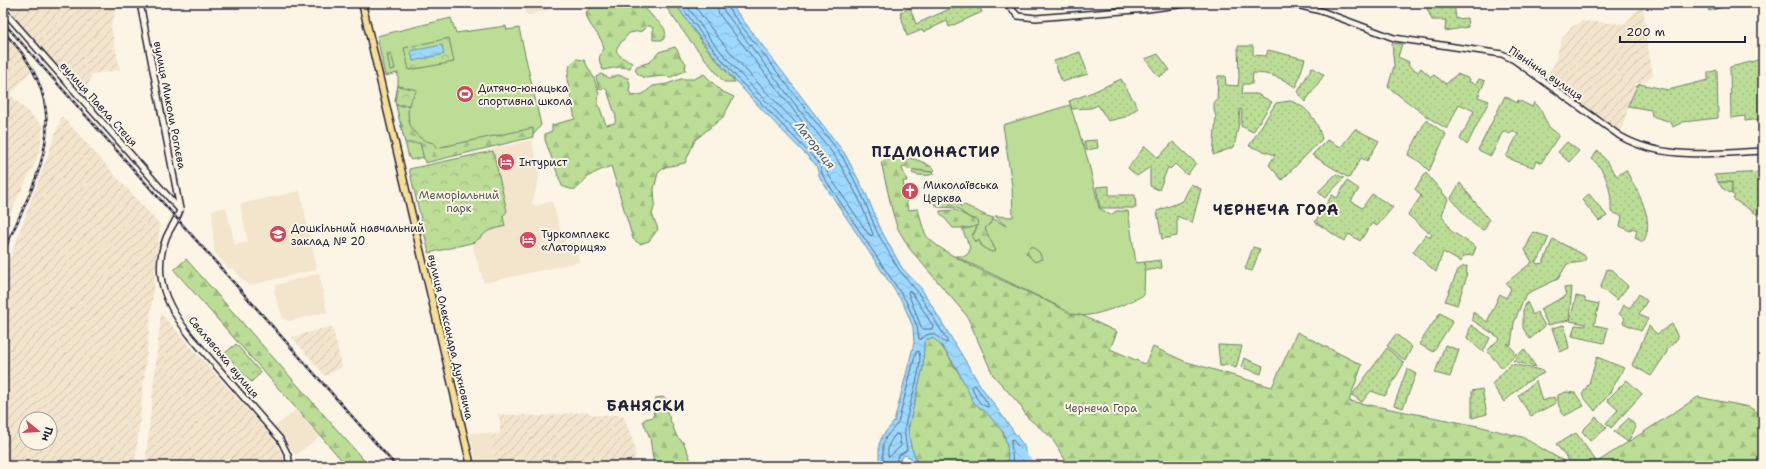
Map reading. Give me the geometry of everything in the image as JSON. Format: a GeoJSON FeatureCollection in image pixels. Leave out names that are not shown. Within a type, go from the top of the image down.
{"type":"FeatureCollection","features":[{"type":"Feature","properties":{"kind":"main road","name":"вулиця Олександра Духновича"},"geometry":{"type":"LineString","coordinates":[[362,3],[471,466]]}},
{"type":"Feature","properties":{"kind":"street","name":"вулиця Миколи Роглєва"},"geometry":{"type":"LineString","coordinates":[[140,3],[180,210]]}},
{"type":"Feature","properties":{"kind":"street"},"geometry":{"type":"LineString","coordinates":[[1006,3],[1018,16],[1036,18],[1148,9],[1193,3]]}},
{"type":"Feature","properties":{"kind":"street","name":"Північна вулиця"},"geometry":{"type":"LineString","coordinates":[[1289,3],[1321,11],[1394,38],[1502,54],[1514,60],[1620,136],[1636,144],[1664,151],[1685,154],[1763,151]]}},
{"type":"Feature","properties":{"kind":"street","name":"вулиця Павла Стеця"},"geometry":{"type":"LineString","coordinates":[[3,10],[180,210]]}},
{"type":"Feature","properties":{"kind":"street","name":"Свалявська вулиця"},"geometry":{"type":"LineString","coordinates":[[180,210],[166,237],[162,251],[161,278],[165,296],[182,325],[192,338],[280,439],[288,455],[290,466]]}},
{"type":"Feature","properties":{"kind":"shaded area"},"geometry":{"type":"Polygon","coordinates":[[[3,3],[136,3],[136,5],[116,9],[111,27],[120,70],[92,74],[84,97],[3,6],[3,3]]]}},
{"type":"Feature","properties":{"kind":"shaded area"},"geometry":{"type":"Polygon","coordinates":[[[523,3],[549,3],[548,10],[529,15],[525,13],[523,3]]]}},
{"type":"Feature","properties":{"kind":"shaded area"},"geometry":{"type":"Polygon","coordinates":[[[1643,5],[1648,48],[1653,74],[1646,82],[1636,83],[1620,134],[1543,78],[1553,67],[1562,38],[1572,27],[1582,21],[1623,24],[1643,5]]]}},
{"type":"Feature","properties":{"kind":"shaded area"},"geometry":{"type":"Polygon","coordinates":[[[3,32],[21,54],[31,71],[10,95],[43,126],[40,149],[35,163],[3,228],[3,32]]]}},
{"type":"Feature","properties":{"kind":"shaded area"},"geometry":{"type":"Polygon","coordinates":[[[62,116],[160,225],[135,466],[3,466],[3,277],[62,116]]]}},
{"type":"Feature","properties":{"kind":"shaded area"},"geometry":{"type":"Polygon","coordinates":[[[532,140],[539,174],[532,203],[536,206],[552,201],[567,248],[576,247],[579,262],[484,283],[472,244],[488,231],[505,226],[504,216],[507,211],[493,149],[532,140]]]}},
{"type":"Feature","properties":{"kind":"shaded area","name":"Дошкільний навчальний заклад № 20"},"geometry":{"type":"Polygon","coordinates":[[[300,191],[317,269],[248,286],[233,268],[229,269],[214,252],[212,210],[226,207],[235,245],[248,242],[240,204],[300,191]]]}},
{"type":"Feature","properties":{"kind":"shaded area"},"geometry":{"type":"Polygon","coordinates":[[[319,273],[327,312],[289,321],[283,319],[274,292],[276,285],[319,273]]]}},
{"type":"Feature","properties":{"kind":"shaded area"},"geometry":{"type":"Polygon","coordinates":[[[161,314],[274,439],[282,455],[285,466],[145,466],[161,314]]]}},
{"type":"Feature","properties":{"kind":"shaded area"},"geometry":{"type":"Polygon","coordinates":[[[332,326],[342,367],[325,376],[292,337],[332,326]]]}},
{"type":"Feature","properties":{"kind":"shaded area"},"geometry":{"type":"Polygon","coordinates":[[[296,410],[319,437],[296,455],[274,427],[296,410]]]}},
{"type":"Feature","properties":{"kind":"shaded area"},"geometry":{"type":"Polygon","coordinates":[[[587,412],[593,415],[623,415],[635,447],[634,466],[493,466],[493,463],[495,463],[491,435],[500,434],[500,419],[497,414],[538,416],[587,412]]]}},
{"type":"Feature","properties":{"kind":"shaded area"},"geometry":{"type":"Polygon","coordinates":[[[469,433],[491,433],[495,463],[477,465],[469,433]]]}},
{"type":"Feature","properties":{"kind":"green space"},"geometry":{"type":"Polygon","coordinates":[[[601,3],[644,3],[644,7],[665,30],[663,40],[653,40],[653,29],[651,26],[647,26],[642,31],[629,33],[618,47],[617,52],[624,59],[632,63],[630,68],[619,67],[603,70],[599,59],[604,49],[603,44],[589,22],[586,12],[592,7],[601,3]]]}},
{"type":"Feature","properties":{"kind":"green space"},"geometry":{"type":"Polygon","coordinates":[[[663,3],[675,3],[704,45],[735,82],[724,82],[688,38],[663,3]]]}},
{"type":"Feature","properties":{"kind":"green space"},"geometry":{"type":"Polygon","coordinates":[[[963,3],[973,3],[976,7],[979,5],[982,12],[949,27],[947,21],[923,32],[922,30],[907,36],[900,12],[910,8],[916,24],[963,3]]]}},
{"type":"Feature","properties":{"kind":"green space"},"geometry":{"type":"Polygon","coordinates":[[[1425,3],[1454,3],[1456,19],[1467,18],[1468,27],[1445,31],[1446,20],[1432,20],[1425,3]]]}},
{"type":"Feature","properties":{"kind":"green space"},"geometry":{"type":"Polygon","coordinates":[[[1706,3],[1737,3],[1709,11],[1706,3]]]}},
{"type":"Feature","properties":{"kind":"green space","name":"Дитячо-юнацька спортивна школа"},"geometry":{"type":"Polygon","coordinates":[[[451,18],[456,33],[506,26],[507,30],[519,28],[541,125],[534,134],[411,160],[409,158],[395,101],[398,85],[398,73],[385,76],[377,36],[451,18]]]}},
{"type":"Feature","properties":{"kind":"green space"},"geometry":{"type":"Polygon","coordinates":[[[449,38],[454,62],[409,70],[404,48],[449,38]]]}},
{"type":"Feature","properties":{"kind":"green space"},"geometry":{"type":"Polygon","coordinates":[[[1392,43],[1402,44],[1398,57],[1409,62],[1408,65],[1418,72],[1421,68],[1431,77],[1434,75],[1446,84],[1457,74],[1470,79],[1469,82],[1476,84],[1479,79],[1485,81],[1478,97],[1489,101],[1467,145],[1460,139],[1474,111],[1459,104],[1447,129],[1426,116],[1388,87],[1394,66],[1392,43]]]}},
{"type":"Feature","properties":{"kind":"green space"},"geometry":{"type":"Polygon","coordinates":[[[1238,46],[1253,46],[1253,55],[1266,56],[1268,50],[1305,59],[1296,88],[1286,81],[1276,77],[1253,73],[1252,84],[1243,84],[1242,94],[1257,94],[1272,102],[1253,132],[1241,126],[1242,110],[1240,109],[1234,147],[1213,155],[1216,117],[1214,101],[1217,101],[1218,76],[1225,76],[1226,85],[1238,86],[1238,46]]]}},
{"type":"Feature","properties":{"kind":"green space"},"geometry":{"type":"Polygon","coordinates":[[[675,47],[680,57],[686,63],[685,71],[671,77],[663,76],[645,78],[638,74],[635,70],[637,66],[650,62],[659,52],[675,47]]]}},
{"type":"Feature","properties":{"kind":"green space"},"geometry":{"type":"Polygon","coordinates":[[[1080,52],[1088,74],[1062,82],[1054,61],[1080,52]]]}},
{"type":"Feature","properties":{"kind":"green space"},"geometry":{"type":"Polygon","coordinates":[[[391,53],[395,69],[390,70],[387,54],[391,53]]]}},
{"type":"Feature","properties":{"kind":"green space"},"geometry":{"type":"Polygon","coordinates":[[[1158,54],[1170,70],[1159,77],[1145,59],[1158,54]]]}},
{"type":"Feature","properties":{"kind":"green space"},"geometry":{"type":"Polygon","coordinates":[[[1763,55],[1763,128],[1759,129],[1759,119],[1745,121],[1745,116],[1731,118],[1730,67],[1755,61],[1763,55]]]}},
{"type":"Feature","properties":{"kind":"green space"},"geometry":{"type":"Polygon","coordinates":[[[577,59],[584,60],[594,78],[599,94],[598,103],[606,125],[615,123],[616,117],[607,90],[604,88],[599,89],[596,77],[601,74],[609,78],[618,75],[628,78],[630,84],[629,91],[632,96],[643,94],[653,86],[667,84],[681,79],[694,79],[704,74],[721,91],[734,97],[723,117],[695,140],[685,163],[665,167],[658,173],[654,189],[655,204],[652,214],[658,229],[649,241],[640,244],[633,239],[611,166],[590,175],[578,188],[572,189],[562,186],[545,140],[545,134],[552,131],[552,125],[575,119],[567,79],[570,65],[577,59]]]}},
{"type":"Feature","properties":{"kind":"green space"},"geometry":{"type":"Polygon","coordinates":[[[1312,67],[1324,75],[1305,102],[1298,92],[1312,67]]]}},
{"type":"Feature","properties":{"kind":"green space"},"geometry":{"type":"Polygon","coordinates":[[[1717,70],[1718,118],[1683,122],[1673,127],[1671,122],[1652,116],[1651,110],[1628,106],[1637,86],[1640,84],[1668,90],[1708,80],[1708,73],[1717,70]]]}},
{"type":"Feature","properties":{"kind":"green space"},"geometry":{"type":"Polygon","coordinates":[[[1121,79],[1138,108],[1125,117],[1108,121],[1098,105],[1091,108],[1072,109],[1069,101],[1121,79]]]}},
{"type":"Feature","properties":{"kind":"green space"},"geometry":{"type":"Polygon","coordinates":[[[398,86],[417,90],[409,105],[396,105],[395,101],[398,86]]]}},
{"type":"Feature","properties":{"kind":"green space"},"geometry":{"type":"Polygon","coordinates":[[[1505,96],[1517,103],[1518,100],[1532,107],[1534,102],[1539,107],[1549,127],[1559,135],[1541,163],[1536,161],[1533,167],[1506,157],[1518,134],[1512,131],[1510,134],[1503,131],[1491,156],[1478,150],[1505,96]]]}},
{"type":"Feature","properties":{"kind":"green space"},"geometry":{"type":"Polygon","coordinates":[[[1290,101],[1307,110],[1318,126],[1322,139],[1282,180],[1269,165],[1275,155],[1249,146],[1276,103],[1290,101]]]}},
{"type":"Feature","properties":{"kind":"green space"},"geometry":{"type":"Polygon","coordinates":[[[396,105],[409,105],[409,119],[413,130],[417,135],[434,143],[436,148],[533,128],[533,137],[425,163],[420,143],[405,143],[396,105]]]}},
{"type":"Feature","properties":{"kind":"green space"},"geometry":{"type":"Polygon","coordinates":[[[1070,105],[1088,160],[1099,208],[1111,215],[1116,211],[1128,211],[1136,263],[1145,262],[1144,295],[1100,313],[1075,316],[1066,313],[1060,307],[955,256],[965,256],[970,250],[963,232],[963,228],[970,228],[978,225],[972,236],[979,240],[981,245],[989,251],[992,245],[985,229],[994,219],[1006,226],[995,216],[1013,217],[1012,186],[1003,125],[1070,105]]]}},
{"type":"Feature","properties":{"kind":"green space"},"geometry":{"type":"Polygon","coordinates":[[[1426,120],[1446,134],[1429,171],[1420,162],[1408,155],[1426,120]]]}},
{"type":"Feature","properties":{"kind":"green space"},"geometry":{"type":"Polygon","coordinates":[[[1355,129],[1379,141],[1367,161],[1361,158],[1349,178],[1312,155],[1327,140],[1341,147],[1355,129]]]}},
{"type":"Feature","properties":{"kind":"green space"},"geometry":{"type":"Polygon","coordinates":[[[1097,140],[1098,148],[1086,150],[1084,141],[1097,140]]]}},
{"type":"Feature","properties":{"kind":"green space"},"geometry":{"type":"Polygon","coordinates":[[[1173,142],[1196,163],[1187,175],[1175,164],[1170,169],[1168,167],[1159,190],[1150,186],[1150,167],[1137,176],[1128,168],[1145,146],[1158,158],[1173,142]]]}},
{"type":"Feature","properties":{"kind":"green space"},"geometry":{"type":"Polygon","coordinates":[[[1567,142],[1579,151],[1569,162],[1558,152],[1567,142]]]}},
{"type":"Feature","properties":{"kind":"green space"},"geometry":{"type":"Polygon","coordinates":[[[1598,150],[1617,176],[1626,170],[1644,205],[1648,224],[1647,233],[1643,242],[1635,238],[1637,230],[1632,228],[1630,231],[1620,226],[1622,216],[1611,212],[1611,197],[1608,183],[1597,164],[1592,159],[1598,150]]]}},
{"type":"Feature","properties":{"kind":"green space","name":"Меморіальний парк"},"geometry":{"type":"Polygon","coordinates":[[[493,151],[507,211],[503,216],[505,226],[488,231],[475,242],[429,253],[409,169],[493,151]]]}},
{"type":"Feature","properties":{"kind":"green space","name":"Чернеча Гора"},"geometry":{"type":"Polygon","coordinates":[[[892,157],[915,159],[935,170],[933,172],[907,169],[905,166],[902,168],[907,181],[903,181],[908,210],[918,209],[925,233],[933,242],[948,253],[968,264],[1071,314],[1081,315],[1117,332],[1110,349],[1145,364],[1153,347],[1184,361],[1272,387],[1297,332],[1362,365],[1349,401],[1478,426],[1522,437],[1572,466],[1069,466],[1051,437],[1027,417],[1020,405],[993,375],[967,316],[909,248],[897,227],[881,162],[892,157]]]}},
{"type":"Feature","properties":{"kind":"green space"},"geometry":{"type":"Polygon","coordinates":[[[914,170],[933,172],[934,174],[917,175],[912,173],[914,170]]]}},
{"type":"Feature","properties":{"kind":"green space"},"geometry":{"type":"Polygon","coordinates":[[[1761,172],[1763,218],[1733,199],[1735,196],[1732,194],[1732,182],[1718,182],[1714,175],[1761,172]]]}},
{"type":"Feature","properties":{"kind":"green space"},"geometry":{"type":"Polygon","coordinates":[[[1426,173],[1448,199],[1442,215],[1451,231],[1476,247],[1473,255],[1463,256],[1461,262],[1443,252],[1436,272],[1413,252],[1426,234],[1430,237],[1432,235],[1408,215],[1421,196],[1415,189],[1426,173]]]}},
{"type":"Feature","properties":{"kind":"green space"},"geometry":{"type":"Polygon","coordinates":[[[1336,174],[1344,178],[1325,198],[1318,192],[1336,174]]]}},
{"type":"Feature","properties":{"kind":"green space"},"geometry":{"type":"Polygon","coordinates":[[[1347,181],[1359,189],[1351,201],[1362,208],[1372,194],[1393,207],[1377,226],[1372,223],[1360,241],[1349,234],[1344,241],[1315,222],[1332,195],[1337,198],[1347,181]]]}},
{"type":"Feature","properties":{"kind":"green space"},"geometry":{"type":"Polygon","coordinates":[[[1718,182],[1732,182],[1732,194],[1722,188],[1718,182]]]}},
{"type":"Feature","properties":{"kind":"green space"},"geometry":{"type":"Polygon","coordinates":[[[1460,183],[1489,220],[1484,230],[1475,225],[1451,198],[1460,183]]]}},
{"type":"Feature","properties":{"kind":"green space"},"geometry":{"type":"Polygon","coordinates":[[[1191,184],[1201,189],[1192,223],[1177,216],[1177,236],[1162,239],[1157,211],[1183,201],[1191,184]]]}},
{"type":"Feature","properties":{"kind":"green space"},"geometry":{"type":"Polygon","coordinates":[[[1109,186],[1109,195],[1135,195],[1136,208],[1100,208],[1096,187],[1109,186]]]}},
{"type":"Feature","properties":{"kind":"green space"},"geometry":{"type":"Polygon","coordinates":[[[949,193],[958,198],[961,207],[964,205],[986,216],[994,218],[985,229],[996,251],[992,252],[986,249],[979,240],[975,242],[972,237],[977,227],[977,220],[970,218],[957,208],[937,207],[934,202],[949,193]]]}},
{"type":"Feature","properties":{"kind":"green space"},"geometry":{"type":"Polygon","coordinates":[[[1589,194],[1607,216],[1599,221],[1582,200],[1589,194]]]}},
{"type":"Feature","properties":{"kind":"green space"},"geometry":{"type":"Polygon","coordinates":[[[956,210],[970,218],[977,220],[978,225],[970,228],[953,228],[940,213],[940,211],[956,210]]]}},
{"type":"Feature","properties":{"kind":"green space"},"geometry":{"type":"Polygon","coordinates":[[[1533,232],[1549,237],[1539,259],[1535,261],[1537,264],[1543,263],[1553,239],[1584,255],[1586,259],[1582,262],[1567,264],[1558,279],[1528,293],[1523,300],[1514,323],[1511,345],[1507,343],[1517,354],[1502,368],[1487,351],[1500,338],[1472,320],[1473,312],[1487,322],[1500,294],[1506,298],[1511,289],[1506,283],[1532,262],[1525,250],[1533,232]]]}},
{"type":"Feature","properties":{"kind":"green space"},"geometry":{"type":"Polygon","coordinates":[[[1031,246],[1039,252],[1042,259],[1035,262],[1026,253],[1031,246]]]}},
{"type":"Feature","properties":{"kind":"green space"},"geometry":{"type":"Polygon","coordinates":[[[1253,247],[1260,249],[1252,271],[1245,269],[1253,247]]]}},
{"type":"Feature","properties":{"kind":"green space"},"geometry":{"type":"Polygon","coordinates":[[[186,259],[369,466],[347,466],[174,270],[186,259]]]}},
{"type":"Feature","properties":{"kind":"green space"},"geometry":{"type":"Polygon","coordinates":[[[1161,260],[1162,268],[1144,271],[1145,262],[1161,260]]]}},
{"type":"Feature","properties":{"kind":"green space"},"geometry":{"type":"Polygon","coordinates":[[[1467,266],[1466,279],[1457,305],[1445,301],[1458,270],[1467,266]]]}},
{"type":"Feature","properties":{"kind":"green space"},"geometry":{"type":"Polygon","coordinates":[[[1607,269],[1613,270],[1628,286],[1617,300],[1607,292],[1600,289],[1607,269]]]}},
{"type":"Feature","properties":{"kind":"green space"},"geometry":{"type":"Polygon","coordinates":[[[1572,287],[1569,320],[1548,325],[1540,309],[1566,296],[1564,288],[1572,287]]]}},
{"type":"Feature","properties":{"kind":"green space"},"geometry":{"type":"Polygon","coordinates":[[[1639,294],[1647,301],[1639,314],[1648,319],[1641,331],[1623,323],[1625,318],[1619,314],[1624,305],[1630,308],[1639,294]]]}},
{"type":"Feature","properties":{"kind":"green space"},"geometry":{"type":"Polygon","coordinates":[[[1576,296],[1585,298],[1585,301],[1599,304],[1594,325],[1608,328],[1604,343],[1572,336],[1575,325],[1586,326],[1586,324],[1570,321],[1576,296]]]}},
{"type":"Feature","properties":{"kind":"green space"},"geometry":{"type":"Polygon","coordinates":[[[1527,302],[1533,315],[1537,312],[1545,326],[1530,339],[1523,328],[1523,310],[1527,302]]]}},
{"type":"Feature","properties":{"kind":"green space"},"geometry":{"type":"Polygon","coordinates":[[[1440,313],[1453,321],[1433,352],[1419,344],[1440,313]]]}},
{"type":"Feature","properties":{"kind":"green space"},"geometry":{"type":"Polygon","coordinates":[[[1672,324],[1678,338],[1667,350],[1651,376],[1632,365],[1649,326],[1657,334],[1672,324]]]}},
{"type":"Feature","properties":{"kind":"green space"},"geometry":{"type":"Polygon","coordinates":[[[1471,325],[1490,338],[1483,352],[1467,338],[1471,325]]]}},
{"type":"Feature","properties":{"kind":"green space"},"geometry":{"type":"Polygon","coordinates":[[[1564,325],[1569,348],[1560,352],[1552,328],[1564,325]]]}},
{"type":"Feature","properties":{"kind":"green space"},"geometry":{"type":"Polygon","coordinates":[[[1396,334],[1412,347],[1405,361],[1387,346],[1396,334]]]}},
{"type":"Feature","properties":{"kind":"green space"},"geometry":{"type":"Polygon","coordinates":[[[933,338],[938,341],[949,357],[980,408],[995,420],[999,426],[1007,444],[1010,466],[919,466],[911,447],[908,429],[923,367],[924,342],[927,339],[933,338]]]}},
{"type":"Feature","properties":{"kind":"green space"},"geometry":{"type":"Polygon","coordinates":[[[236,344],[261,373],[251,382],[225,353],[236,344]]]}},
{"type":"Feature","properties":{"kind":"green space"},"geometry":{"type":"Polygon","coordinates":[[[1218,345],[1242,346],[1236,368],[1224,364],[1224,366],[1220,366],[1218,345]]]}},
{"type":"Feature","properties":{"kind":"green space"},"geometry":{"type":"Polygon","coordinates":[[[1445,345],[1459,350],[1450,377],[1435,373],[1445,345]]]}},
{"type":"Feature","properties":{"kind":"green space"},"geometry":{"type":"Polygon","coordinates":[[[1387,348],[1404,363],[1385,396],[1371,391],[1362,402],[1352,395],[1387,348]]]}},
{"type":"Feature","properties":{"kind":"green space"},"geometry":{"type":"Polygon","coordinates":[[[1524,349],[1536,367],[1513,361],[1524,349]]]}},
{"type":"Feature","properties":{"kind":"green space"},"geometry":{"type":"Polygon","coordinates":[[[1597,357],[1624,368],[1609,394],[1595,411],[1582,395],[1589,383],[1597,357]]]}},
{"type":"Feature","properties":{"kind":"green space"},"geometry":{"type":"Polygon","coordinates":[[[1244,358],[1263,366],[1261,374],[1241,367],[1244,358]]]}},
{"type":"Feature","properties":{"kind":"green space"},"geometry":{"type":"Polygon","coordinates":[[[1511,364],[1541,370],[1544,373],[1525,383],[1504,402],[1492,384],[1511,364]]]}},
{"type":"Feature","properties":{"kind":"green space"},"geometry":{"type":"Polygon","coordinates":[[[1407,369],[1416,374],[1403,408],[1394,405],[1407,369]]]}},
{"type":"Feature","properties":{"kind":"green space"},"geometry":{"type":"Polygon","coordinates":[[[1627,380],[1642,394],[1611,428],[1606,423],[1618,410],[1607,400],[1627,380]]]}},
{"type":"Feature","properties":{"kind":"green space"},"geometry":{"type":"Polygon","coordinates":[[[1536,381],[1542,401],[1554,397],[1556,403],[1531,416],[1518,396],[1536,381]]]}},
{"type":"Feature","properties":{"kind":"green space"},"geometry":{"type":"Polygon","coordinates":[[[1482,389],[1487,414],[1472,418],[1472,391],[1482,389]]]}},
{"type":"Feature","properties":{"kind":"green space"},"geometry":{"type":"Polygon","coordinates":[[[1566,392],[1575,393],[1584,406],[1564,416],[1558,404],[1558,395],[1566,392]]]}},
{"type":"Feature","properties":{"kind":"green space"},"geometry":{"type":"Polygon","coordinates":[[[663,397],[667,400],[669,406],[667,412],[677,437],[683,442],[692,466],[654,466],[650,438],[643,421],[653,417],[656,398],[663,397]]]}},
{"type":"Feature","properties":{"kind":"green space"},"geometry":{"type":"Polygon","coordinates":[[[1698,397],[1749,407],[1763,416],[1763,466],[1591,466],[1698,397]]]}},
{"type":"Feature","properties":{"kind":"green space"},"geometry":{"type":"Polygon","coordinates":[[[1596,417],[1607,428],[1590,441],[1582,431],[1596,417]]]}},
{"type":"Feature","properties":{"kind":"green space"},"geometry":{"type":"Polygon","coordinates":[[[1629,418],[1636,427],[1628,442],[1614,432],[1629,418]]]}},
{"type":"Feature","properties":{"kind":"green space"},"geometry":{"type":"Polygon","coordinates":[[[1576,433],[1596,461],[1589,466],[1573,466],[1556,444],[1576,433]]]}},
{"type":"Feature","properties":{"kind":"water","name":"Латориця"},"geometry":{"type":"Polygon","coordinates":[[[675,3],[730,3],[845,154],[867,196],[881,230],[902,268],[921,288],[980,385],[1024,446],[1028,466],[1010,466],[1008,462],[1004,433],[986,412],[974,403],[955,365],[942,346],[933,338],[927,339],[924,342],[923,367],[908,429],[911,447],[919,466],[916,466],[911,458],[905,455],[901,458],[898,466],[879,466],[879,444],[883,435],[894,422],[914,343],[913,327],[903,303],[820,178],[816,165],[741,87],[707,47],[675,3]]]}},
{"type":"Feature","properties":{"kind":"water"},"geometry":{"type":"Polygon","coordinates":[[[442,45],[444,54],[413,61],[411,51],[442,45]]]}},
{"type":"Feature","properties":{"kind":"waterway"},"geometry":{"type":"LineString","coordinates":[[1021,453],[1033,466]]}},
{"type":"Feature","properties":{"kind":"railway"},"geometry":{"type":"LineString","coordinates":[[3,22],[396,466]]}},
{"type":"Feature","properties":{"kind":"railway"},"geometry":{"type":"LineString","coordinates":[[3,31],[24,55],[39,84],[46,109],[46,133],[42,158],[35,181],[3,253]]}},
{"type":"Feature","properties":{"kind":"place","name":"Дитячо-юнацька спортивна школа"},"geometry":{"type":"Point","coordinates":[465,94]}},
{"type":"Feature","properties":{"kind":"place","name":"Інтурист"},"geometry":{"type":"Point","coordinates":[506,162]}},
{"type":"Feature","properties":{"kind":"place","name":"Миколаївська Церква"},"geometry":{"type":"Point","coordinates":[910,191]}},
{"type":"Feature","properties":{"kind":"place","name":"Дошкільний навчальний заклад № 20"},"geometry":{"type":"Point","coordinates":[278,234]}},
{"type":"Feature","properties":{"kind":"place","name":"Туркомплекс «Латориця»"},"geometry":{"type":"Point","coordinates":[528,240]}},
{"type":"Feature","properties":{"kind":"district","name":"ПІДМОНАСТИР"},"geometry":{"type":"Point","coordinates":[936,152]}},
{"type":"Feature","properties":{"kind":"district","name":"ЧЕРНЕЧА ГОРА"},"geometry":{"type":"Point","coordinates":[1276,210]}},
{"type":"Feature","properties":{"kind":"district","name":"БАНЯСКИ"},"geometry":{"type":"Point","coordinates":[646,406]}}]}
